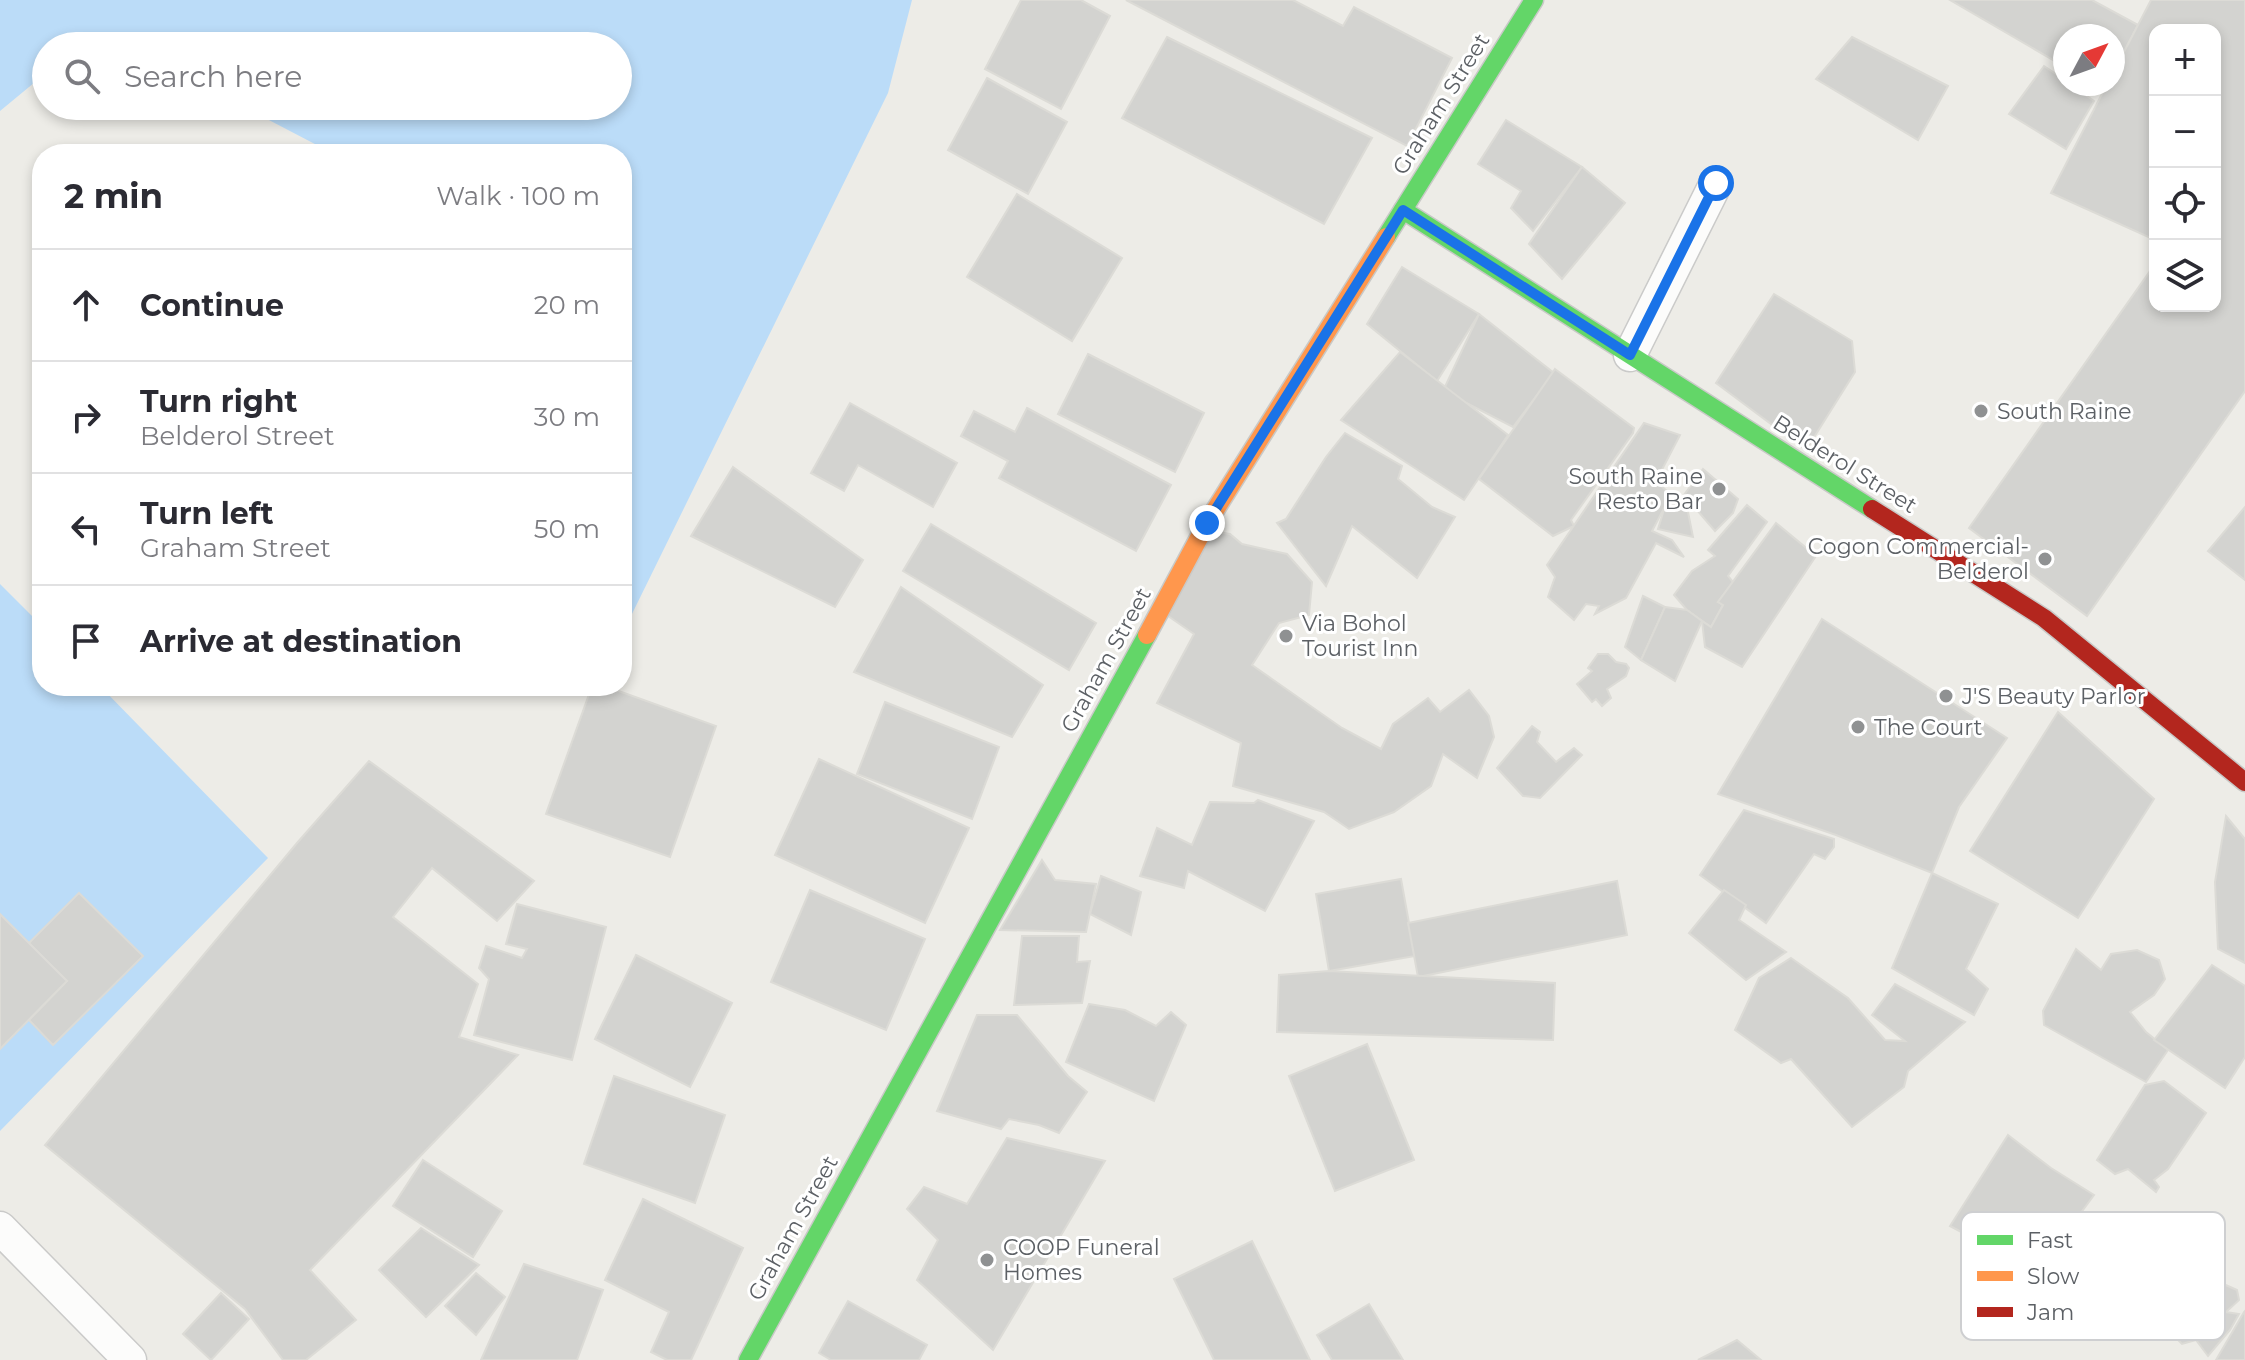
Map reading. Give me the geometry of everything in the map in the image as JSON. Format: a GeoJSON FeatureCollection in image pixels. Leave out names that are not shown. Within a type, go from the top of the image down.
{"type":"FeatureCollection","features":[{"type":"Feature","properties":{"kind":"main road","name":"Graham Street"},"geometry":{"type":"LineString","coordinates":[[748,1360],[1207,523],[1534,0]]}},
{"type":"Feature","properties":{"kind":"main road","name":"Belderol Street"},"geometry":{"type":"LineString","coordinates":[[1403,210],[2044,618],[2245,782]]}},
{"type":"Feature","properties":{"kind":"lane"},"geometry":{"type":"LineString","coordinates":[[1630,355],[1716,183]]}},
{"type":"Feature","properties":{"kind":"lane"},"geometry":{"type":"LineString","coordinates":[[0,1228],[130,1360]]}},
{"type":"Feature","properties":{"kind":"water"},"geometry":{"type":"Polygon","coordinates":[[[0,0],[912,0],[888,93],[632,614],[632,144],[315,144],[269,120],[632,120],[632,32],[32,32],[32,85],[0,111],[0,0]]]}},
{"type":"Feature","properties":{"kind":"water"},"geometry":{"type":"Polygon","coordinates":[[[0,584],[32,616],[32,696],[110,696],[268,858],[0,1131],[0,584]]]}},
{"type":"Feature","properties":{"kind":"building"},"geometry":{"type":"Polygon","coordinates":[[[1021,0],[1081,0],[1110,16],[1061,109],[985,69],[1021,0]]]}},
{"type":"Feature","properties":{"kind":"building"},"geometry":{"type":"Polygon","coordinates":[[[1126,0],[1293,0],[1343,26],[1354,7],[1452,58],[1407,146],[1126,0]]]}},
{"type":"Feature","properties":{"kind":"building"},"geometry":{"type":"Polygon","coordinates":[[[1950,0],[2092,0],[2138,25],[2125,50],[2125,24],[2053,24],[2053,60],[1950,0]]]}},
{"type":"Feature","properties":{"kind":"building"},"geometry":{"type":"Polygon","coordinates":[[[2151,0],[2245,0],[2245,391],[2087,616],[1969,528],[2149,273],[2149,312],[2221,312],[2221,24],[2149,24],[2149,237],[2051,193],[2101,96],[2125,96],[2125,50],[2151,0]]]}},
{"type":"Feature","properties":{"kind":"building"},"geometry":{"type":"Polygon","coordinates":[[[1167,37],[1372,138],[1324,224],[1122,118],[1167,37]]]}},
{"type":"Feature","properties":{"kind":"building"},"geometry":{"type":"Polygon","coordinates":[[[1852,37],[1948,86],[1918,140],[1816,79],[1852,37]]]}},
{"type":"Feature","properties":{"kind":"building"},"geometry":{"type":"Polygon","coordinates":[[[2044,66],[2053,72],[2053,96],[2087,96],[2094,101],[2066,149],[2009,114],[2044,66]]]}},
{"type":"Feature","properties":{"kind":"building"},"geometry":{"type":"Polygon","coordinates":[[[987,78],[1067,122],[1028,194],[948,150],[987,78]]]}},
{"type":"Feature","properties":{"kind":"building"},"geometry":{"type":"Polygon","coordinates":[[[1506,120],[1582,167],[1533,231],[1511,208],[1521,191],[1478,164],[1506,120]]]}},
{"type":"Feature","properties":{"kind":"building"},"geometry":{"type":"Polygon","coordinates":[[[1582,167],[1625,203],[1562,279],[1529,244],[1582,167]]]}},
{"type":"Feature","properties":{"kind":"building"},"geometry":{"type":"Polygon","coordinates":[[[1017,194],[1122,258],[1072,341],[967,277],[1017,194]]]}},
{"type":"Feature","properties":{"kind":"building"},"geometry":{"type":"Polygon","coordinates":[[[1402,267],[1479,314],[1437,381],[1367,324],[1402,267]]]}},
{"type":"Feature","properties":{"kind":"building"},"geometry":{"type":"Polygon","coordinates":[[[1774,294],[1852,341],[1855,372],[1806,450],[1716,383],[1774,294]]]}},
{"type":"Feature","properties":{"kind":"building"},"geometry":{"type":"Polygon","coordinates":[[[1479,314],[1554,373],[1513,427],[1443,391],[1479,314]]]}},
{"type":"Feature","properties":{"kind":"building"},"geometry":{"type":"Polygon","coordinates":[[[1400,352],[1508,435],[1464,500],[1341,420],[1400,352]]]}},
{"type":"Feature","properties":{"kind":"building"},"geometry":{"type":"Polygon","coordinates":[[[1088,354],[1204,413],[1175,472],[1058,414],[1088,354]]]}},
{"type":"Feature","properties":{"kind":"building"},"geometry":{"type":"Polygon","coordinates":[[[1555,369],[1634,428],[1571,520],[1574,526],[1553,536],[1479,479],[1555,369]]]}},
{"type":"Feature","properties":{"kind":"building"},"geometry":{"type":"Polygon","coordinates":[[[850,403],[957,463],[933,507],[858,465],[844,491],[811,473],[850,403]]]}},
{"type":"Feature","properties":{"kind":"building"},"geometry":{"type":"Polygon","coordinates":[[[1027,408],[1171,485],[1136,551],[999,478],[1008,461],[961,436],[974,411],[1015,432],[1027,408]]]}},
{"type":"Feature","properties":{"kind":"building"},"geometry":{"type":"Polygon","coordinates":[[[1644,423],[1680,435],[1656,481],[1671,495],[1652,531],[1672,540],[1684,557],[1656,543],[1626,598],[1595,614],[1599,606],[1586,604],[1574,620],[1548,597],[1555,577],[1547,565],[1644,423]]]}},
{"type":"Feature","properties":{"kind":"building"},"geometry":{"type":"Polygon","coordinates":[[[1345,433],[1402,466],[1398,479],[1432,507],[1455,517],[1417,578],[1352,526],[1326,586],[1277,523],[1286,519],[1345,433]]]}},
{"type":"Feature","properties":{"kind":"building"},"geometry":{"type":"Polygon","coordinates":[[[733,467],[863,560],[835,607],[691,536],[733,467]]]}},
{"type":"Feature","properties":{"kind":"building"},"geometry":{"type":"Polygon","coordinates":[[[1703,469],[1738,499],[1733,513],[1715,531],[1684,495],[1703,469]]]}},
{"type":"Feature","properties":{"kind":"building"},"geometry":{"type":"Polygon","coordinates":[[[1686,502],[1693,537],[1658,529],[1666,503],[1686,502]]]}},
{"type":"Feature","properties":{"kind":"building"},"geometry":{"type":"Polygon","coordinates":[[[1747,505],[1767,522],[1728,576],[1733,582],[1718,602],[1723,605],[1711,627],[1687,610],[1674,595],[1692,571],[1715,556],[1708,550],[1747,505]]]}},
{"type":"Feature","properties":{"kind":"building"},"geometry":{"type":"Polygon","coordinates":[[[2245,507],[2245,580],[2208,551],[2245,507]]]}},
{"type":"Feature","properties":{"kind":"building"},"geometry":{"type":"Polygon","coordinates":[[[1776,523],[1816,556],[1742,667],[1705,647],[1702,621],[1711,627],[1723,605],[1718,602],[1776,523]]]}},
{"type":"Feature","properties":{"kind":"building"},"geometry":{"type":"Polygon","coordinates":[[[931,524],[1096,623],[1069,670],[903,571],[931,524]]]}},
{"type":"Feature","properties":{"kind":"building"},"geometry":{"type":"Polygon","coordinates":[[[1212,531],[1230,534],[1242,544],[1287,554],[1312,582],[1309,615],[1279,623],[1252,665],[1342,728],[1381,749],[1393,724],[1428,698],[1440,712],[1469,690],[1489,716],[1494,737],[1477,778],[1443,754],[1431,786],[1394,812],[1349,829],[1324,812],[1233,786],[1241,743],[1157,703],[1194,634],[1168,616],[1212,531]]]}},
{"type":"Feature","properties":{"kind":"building"},"geometry":{"type":"Polygon","coordinates":[[[901,587],[1043,685],[1012,737],[854,672],[901,587]]]}},
{"type":"Feature","properties":{"kind":"building"},"geometry":{"type":"Polygon","coordinates":[[[1643,596],[1665,607],[1641,660],[1625,647],[1643,596]]]}},
{"type":"Feature","properties":{"kind":"building"},"geometry":{"type":"Polygon","coordinates":[[[1665,607],[1687,610],[1702,621],[1675,681],[1641,660],[1665,607]]]}},
{"type":"Feature","properties":{"kind":"building"},"geometry":{"type":"Polygon","coordinates":[[[1822,619],[2007,738],[1959,807],[1932,873],[1836,835],[1718,794],[1822,619]]]}},
{"type":"Feature","properties":{"kind":"building"},"geometry":{"type":"Polygon","coordinates":[[[1598,654],[1608,654],[1629,668],[1626,676],[1607,689],[1611,698],[1602,706],[1596,699],[1592,702],[1577,684],[1592,671],[1588,668],[1598,654]]]}},
{"type":"Feature","properties":{"kind":"building"},"geometry":{"type":"Polygon","coordinates":[[[588,696],[632,696],[716,726],[670,857],[546,814],[588,696]]]}},
{"type":"Feature","properties":{"kind":"building"},"geometry":{"type":"Polygon","coordinates":[[[885,702],[999,747],[972,819],[857,774],[885,702]]]}},
{"type":"Feature","properties":{"kind":"building"},"geometry":{"type":"Polygon","coordinates":[[[2058,712],[2154,799],[2078,918],[1970,851],[2058,712]]]}},
{"type":"Feature","properties":{"kind":"building"},"geometry":{"type":"Polygon","coordinates":[[[1532,726],[1540,732],[1537,742],[1556,762],[1574,748],[1582,755],[1540,798],[1523,796],[1497,768],[1532,726]]]}},
{"type":"Feature","properties":{"kind":"building"},"geometry":{"type":"Polygon","coordinates":[[[819,759],[969,828],[925,923],[775,855],[819,759]]]}},
{"type":"Feature","properties":{"kind":"building"},"geometry":{"type":"Polygon","coordinates":[[[369,761],[534,881],[497,921],[432,868],[393,917],[478,984],[459,1037],[518,1055],[310,1270],[356,1320],[306,1360],[283,1360],[245,1309],[45,1145],[369,761]]]}},
{"type":"Feature","properties":{"kind":"building"},"geometry":{"type":"Polygon","coordinates":[[[1258,800],[1314,821],[1265,911],[1188,871],[1184,888],[1140,876],[1157,828],[1192,845],[1210,802],[1254,803],[1258,800]]]}},
{"type":"Feature","properties":{"kind":"building"},"geometry":{"type":"Polygon","coordinates":[[[1744,810],[1834,839],[1834,847],[1825,859],[1814,854],[1766,923],[1700,875],[1744,810]]]}},
{"type":"Feature","properties":{"kind":"building"},"geometry":{"type":"Polygon","coordinates":[[[2226,816],[2245,839],[2245,963],[2218,949],[2215,882],[2226,816]]]}},
{"type":"Feature","properties":{"kind":"building"},"geometry":{"type":"Polygon","coordinates":[[[1042,860],[1055,880],[1096,884],[1086,932],[1000,930],[1042,860]]]}},
{"type":"Feature","properties":{"kind":"building"},"geometry":{"type":"Polygon","coordinates":[[[1932,873],[1998,904],[1966,969],[1988,989],[1974,1015],[1892,968],[1932,873]]]}},
{"type":"Feature","properties":{"kind":"building"},"geometry":{"type":"Polygon","coordinates":[[[1101,876],[1141,892],[1131,935],[1090,914],[1101,876]]]}},
{"type":"Feature","properties":{"kind":"building"},"geometry":{"type":"Polygon","coordinates":[[[1401,879],[1415,956],[1329,971],[1316,894],[1401,879]]]}},
{"type":"Feature","properties":{"kind":"building"},"geometry":{"type":"Polygon","coordinates":[[[1617,881],[1627,935],[1418,977],[1408,923],[1617,881]]]}},
{"type":"Feature","properties":{"kind":"building"},"geometry":{"type":"Polygon","coordinates":[[[810,890],[925,939],[886,1030],[771,982],[810,890]]]}},
{"type":"Feature","properties":{"kind":"building"},"geometry":{"type":"Polygon","coordinates":[[[1724,890],[1746,905],[1739,920],[1786,952],[1746,980],[1689,933],[1724,890]]]}},
{"type":"Feature","properties":{"kind":"building"},"geometry":{"type":"Polygon","coordinates":[[[79,893],[143,956],[53,1045],[29,1020],[67,981],[29,943],[79,893]]]}},
{"type":"Feature","properties":{"kind":"building"},"geometry":{"type":"Polygon","coordinates":[[[517,904],[606,927],[572,1060],[474,1035],[489,979],[479,968],[486,946],[522,958],[527,949],[506,944],[517,904]]]}},
{"type":"Feature","properties":{"kind":"building"},"geometry":{"type":"Polygon","coordinates":[[[0,914],[67,981],[0,1049],[0,914]]]}},
{"type":"Feature","properties":{"kind":"building"},"geometry":{"type":"Polygon","coordinates":[[[1022,936],[1079,936],[1077,962],[1090,961],[1082,1003],[1014,1005],[1022,936]]]}},
{"type":"Feature","properties":{"kind":"building"},"geometry":{"type":"Polygon","coordinates":[[[2076,949],[2101,970],[2111,954],[2137,950],[2159,960],[2165,979],[2154,995],[2130,1012],[2146,1032],[2168,1050],[2146,1082],[2044,1025],[2043,1011],[2076,949]]]}},
{"type":"Feature","properties":{"kind":"building"},"geometry":{"type":"Polygon","coordinates":[[[636,955],[732,1003],[690,1087],[595,1039],[636,955]]]}},
{"type":"Feature","properties":{"kind":"building"},"geometry":{"type":"Polygon","coordinates":[[[1791,958],[1848,998],[1885,1040],[1905,1041],[1872,1015],[1895,984],[1965,1022],[1908,1071],[1904,1087],[1852,1127],[1791,1059],[1781,1063],[1735,1030],[1759,978],[1791,958]]]}},
{"type":"Feature","properties":{"kind":"building"},"geometry":{"type":"Polygon","coordinates":[[[2212,965],[2245,986],[2245,1057],[2225,1088],[2154,1040],[2212,965]]]}},
{"type":"Feature","properties":{"kind":"building"},"geometry":{"type":"Polygon","coordinates":[[[1329,971],[1555,983],[1553,1040],[1277,1032],[1279,975],[1329,971]]]}},
{"type":"Feature","properties":{"kind":"building"},"geometry":{"type":"Polygon","coordinates":[[[1089,1004],[1125,1010],[1156,1026],[1171,1012],[1186,1025],[1154,1101],[1066,1062],[1089,1004]]]}},
{"type":"Feature","properties":{"kind":"building"},"geometry":{"type":"Polygon","coordinates":[[[977,1015],[1017,1015],[1068,1076],[1087,1092],[1059,1133],[1009,1119],[1001,1129],[937,1111],[977,1015]]]}},
{"type":"Feature","properties":{"kind":"building"},"geometry":{"type":"Polygon","coordinates":[[[1367,1044],[1414,1160],[1335,1191],[1289,1076],[1367,1044]]]}},
{"type":"Feature","properties":{"kind":"building"},"geometry":{"type":"Polygon","coordinates":[[[614,1076],[725,1115],[695,1203],[584,1164],[614,1076]]]}},
{"type":"Feature","properties":{"kind":"building"},"geometry":{"type":"Polygon","coordinates":[[[2164,1081],[2206,1113],[2168,1169],[2154,1180],[2159,1187],[2156,1192],[2128,1169],[2115,1174],[2097,1160],[2145,1085],[2164,1081]]]}},
{"type":"Feature","properties":{"kind":"building"},"geometry":{"type":"Polygon","coordinates":[[[2008,1135],[2051,1168],[2094,1195],[2081,1212],[1961,1212],[1961,1232],[1950,1226],[2008,1135]]]}},
{"type":"Feature","properties":{"kind":"building","name":"COOP Funeral Homes"},"geometry":{"type":"Polygon","coordinates":[[[1007,1138],[1105,1161],[993,1350],[917,1280],[938,1240],[907,1209],[924,1187],[967,1204],[1007,1138]]]}},
{"type":"Feature","properties":{"kind":"building"},"geometry":{"type":"Polygon","coordinates":[[[423,1160],[502,1211],[473,1257],[393,1206],[423,1160]]]}},
{"type":"Feature","properties":{"kind":"building"},"geometry":{"type":"Polygon","coordinates":[[[643,1199],[743,1248],[691,1360],[667,1360],[651,1352],[669,1312],[605,1280],[643,1199]]]}},
{"type":"Feature","properties":{"kind":"building"},"geometry":{"type":"Polygon","coordinates":[[[421,1228],[479,1265],[426,1317],[379,1270],[421,1228]]]}},
{"type":"Feature","properties":{"kind":"building"},"geometry":{"type":"Polygon","coordinates":[[[1252,1241],[1310,1360],[1214,1360],[1174,1279],[1252,1241]]]}},
{"type":"Feature","properties":{"kind":"building"},"geometry":{"type":"Polygon","coordinates":[[[524,1264],[603,1290],[577,1360],[481,1360],[524,1264]]]}},
{"type":"Feature","properties":{"kind":"building"},"geometry":{"type":"Polygon","coordinates":[[[476,1273],[505,1297],[476,1335],[445,1306],[476,1273]]]}},
{"type":"Feature","properties":{"kind":"building"},"geometry":{"type":"Polygon","coordinates":[[[2225,1285],[2237,1290],[2239,1300],[2226,1312],[2239,1314],[2225,1336],[2225,1285]]]}},
{"type":"Feature","properties":{"kind":"building"},"geometry":{"type":"Polygon","coordinates":[[[221,1293],[249,1319],[211,1360],[183,1334],[221,1293]]]}},
{"type":"Feature","properties":{"kind":"building"},"geometry":{"type":"Polygon","coordinates":[[[848,1301],[927,1345],[919,1360],[831,1360],[819,1353],[848,1301]]]}},
{"type":"Feature","properties":{"kind":"building"},"geometry":{"type":"Polygon","coordinates":[[[1369,1304],[1403,1360],[1332,1360],[1317,1335],[1369,1304]]]}},
{"type":"Feature","properties":{"kind":"building"},"geometry":{"type":"Polygon","coordinates":[[[2244,1312],[2245,1360],[2216,1360],[2244,1312]]]}},
{"type":"Feature","properties":{"kind":"building"},"geometry":{"type":"Polygon","coordinates":[[[1737,1340],[1761,1360],[1698,1360],[1737,1340]]]}},
{"type":"Feature","properties":{"kind":"building"},"geometry":{"type":"Polygon","coordinates":[[[2196,1340],[2222,1340],[2208,1356],[2196,1340]]]}},
{"type":"Feature","properties":{"kind":"traffic: fast"},"geometry":{"type":"LineString","coordinates":[[1386,237],[1534,0]]}},
{"type":"Feature","properties":{"kind":"traffic: fast"},"geometry":{"type":"LineString","coordinates":[[1403,210],[1872,509]]}},
{"type":"Feature","properties":{"kind":"traffic: fast"},"geometry":{"type":"LineString","coordinates":[[748,1360],[1147,635]]}},
{"type":"Feature","properties":{"kind":"traffic: slow"},"geometry":{"type":"LineString","coordinates":[[1147,635],[1207,523],[1386,237]]}},
{"type":"Feature","properties":{"kind":"traffic: jam"},"geometry":{"type":"LineString","coordinates":[[1872,509],[2044,618],[2245,782]]}},
{"type":"Feature","properties":{"kind":"place","name":"South Raine"},"geometry":{"type":"Point","coordinates":[1981,411]}},
{"type":"Feature","properties":{"kind":"place","name":"South Raine Resto Bar"},"geometry":{"type":"Point","coordinates":[1719,489]}},
{"type":"Feature","properties":{"kind":"place","name":"Cogon Commercial- Belderol"},"geometry":{"type":"Point","coordinates":[2045,559]}},
{"type":"Feature","properties":{"kind":"place","name":"Via Bohol Tourist Inn"},"geometry":{"type":"Point","coordinates":[1286,636]}},
{"type":"Feature","properties":{"kind":"place","name":"J'S Beauty Parlor"},"geometry":{"type":"Point","coordinates":[1946,696]}},
{"type":"Feature","properties":{"kind":"place","name":"The Court"},"geometry":{"type":"Point","coordinates":[1858,727]}},
{"type":"Feature","properties":{"kind":"place","name":"COOP Funeral Homes"},"geometry":{"type":"Point","coordinates":[987,1260]}},
{"type":"Feature","properties":{"kind":"route"},"geometry":{"type":"LineString","coordinates":[[1207,523],[1403,210],[1630,355],[1716,183]]}}]}
